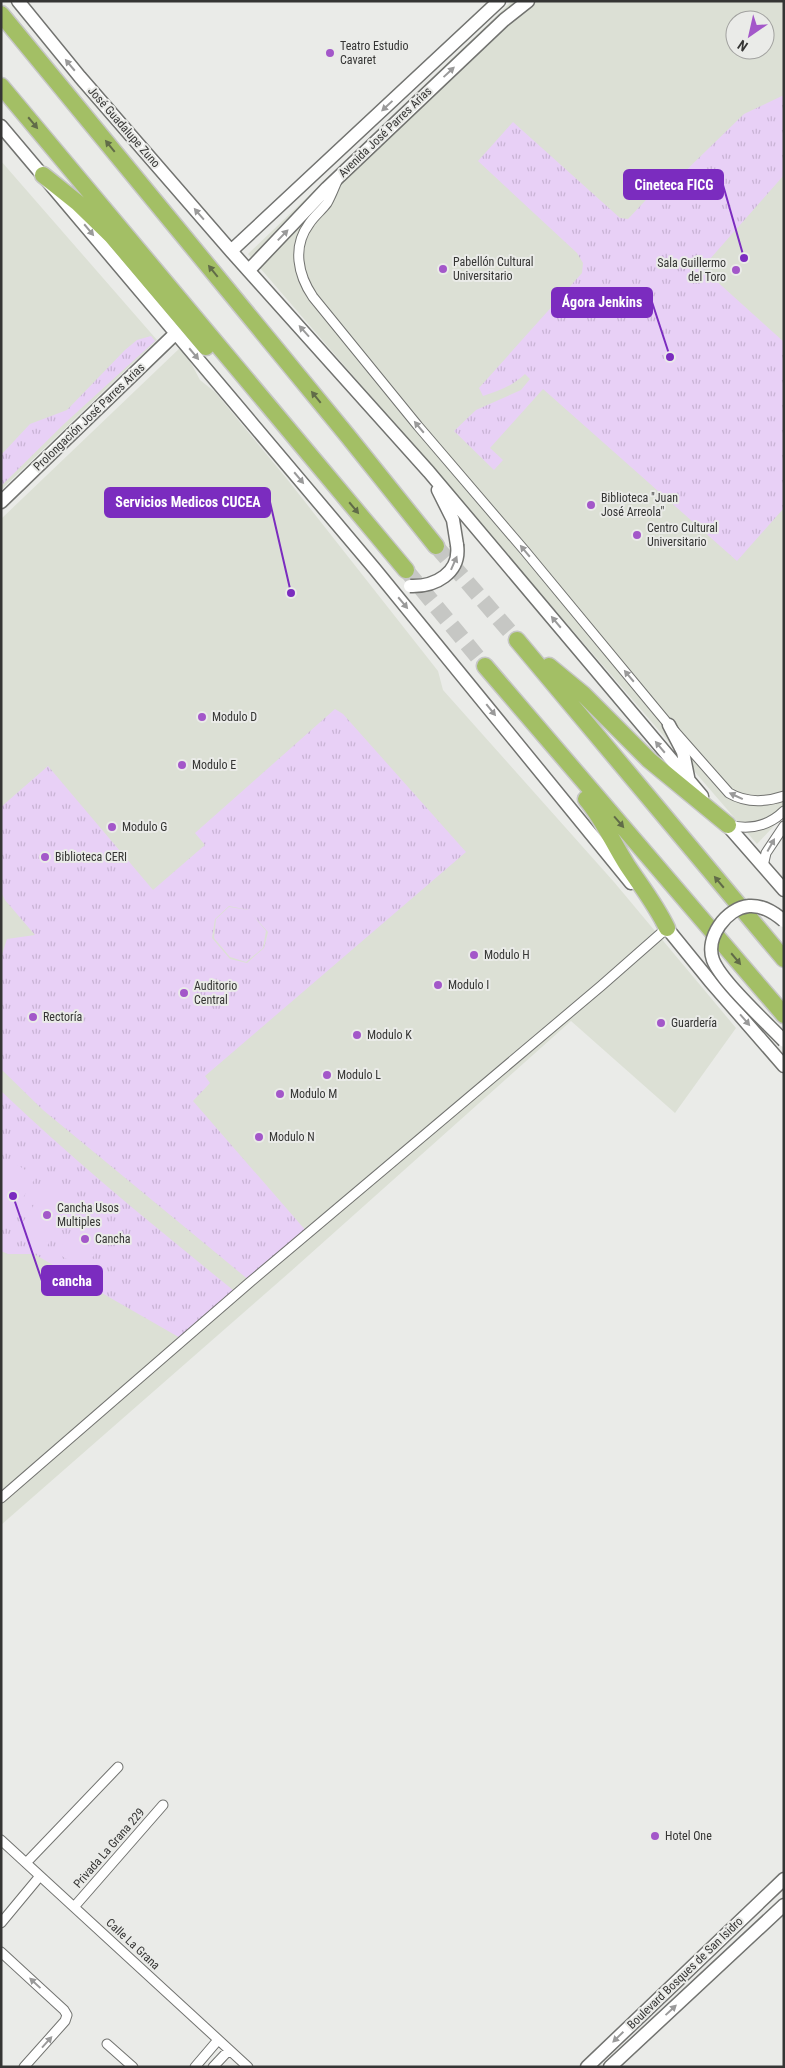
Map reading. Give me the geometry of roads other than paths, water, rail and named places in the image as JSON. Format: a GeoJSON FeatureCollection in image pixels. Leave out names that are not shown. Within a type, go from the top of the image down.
{"type":"FeatureCollection","features":[{"type":"Feature","properties":{"kind":"highway"},"geometry":{"type":"LineString","coordinates":[[1,14],[436,546]]}},
{"type":"Feature","properties":{"kind":"highway"},"geometry":{"type":"LineString","coordinates":[[1,86],[406,570]]}},
{"type":"Feature","properties":{"kind":"highway"},"geometry":{"type":"LineString","coordinates":[[43,175],[78,203],[112,236],[185,324],[244,389],[312,457]]}},
{"type":"Feature","properties":{"kind":"highway"},"geometry":{"type":"LineString","coordinates":[[728,825],[674,783],[628,741],[583,694],[517,640],[784,959]]}},
{"type":"Feature","properties":{"kind":"highway"},"geometry":{"type":"LineString","coordinates":[[667,928],[658,909],[626,864],[596,811],[507,703],[485,666],[784,1015]]}},
{"type":"Feature","properties":{"kind":"main road","name":"José Guadalupe Zuno"},"geometry":{"type":"LineString","coordinates":[[18,1],[80,77],[231,251],[429,472]]}},
{"type":"Feature","properties":{"kind":"main road","name":"Avenida José Parres Arias"},"geometry":{"type":"LineString","coordinates":[[231,251],[499,1]]}},
{"type":"Feature","properties":{"kind":"main road","name":"Avenida José Parres Arias"},"geometry":{"type":"LineString","coordinates":[[249,270],[341,175],[504,20],[528,1]]}},
{"type":"Feature","properties":{"kind":"main road"},"geometry":{"type":"LineString","coordinates":[[1,126],[374,568],[667,928],[784,1066]]}},
{"type":"Feature","properties":{"kind":"main road","name":"Prolongación José Parres Arias"},"geometry":{"type":"LineString","coordinates":[[1,502],[176,333]]}},
{"type":"Feature","properties":{"kind":"main road"},"geometry":{"type":"LineString","coordinates":[[374,568],[387,579],[410,586],[434,583],[448,574],[457,557],[453,520],[429,472]]}},
{"type":"Feature","properties":{"kind":"main road"},"geometry":{"type":"LineString","coordinates":[[429,472],[689,782],[784,890]]}},
{"type":"Feature","properties":{"kind":"main road"},"geometry":{"type":"LineString","coordinates":[[669,725],[683,752],[689,782]]}},
{"type":"Feature","properties":{"kind":"main road"},"geometry":{"type":"LineString","coordinates":[[784,921],[773,913],[758,907],[748,906],[738,909],[720,925],[714,937],[712,952],[714,963],[728,982],[784,1041]]}},
{"type":"Feature","properties":{"kind":"main road","name":"Boulevard Bosques de San Isidro"},"geometry":{"type":"LineString","coordinates":[[586,2067],[784,1879]]}},
{"type":"Feature","properties":{"kind":"main road","name":"Boulevard Bosques de San Isidro"},"geometry":{"type":"LineString","coordinates":[[610,2067],[784,1905]]}},
{"type":"Feature","properties":{"kind":"street"},"geometry":{"type":"LineString","coordinates":[[341,175],[326,204],[309,224],[300,241],[298,256],[303,283],[418,426],[526,551],[669,725],[729,793],[743,799],[752,800],[784,796]]}},
{"type":"Feature","properties":{"kind":"street"},"geometry":{"type":"LineString","coordinates":[[728,825],[748,828],[755,827],[772,821],[784,811]]}},
{"type":"Feature","properties":{"kind":"street"},"geometry":{"type":"LineString","coordinates":[[763,866],[766,853],[784,826]]}},
{"type":"Feature","properties":{"kind":"street"},"geometry":{"type":"LineString","coordinates":[[1,1498],[249,1283],[667,928]]}},
{"type":"Feature","properties":{"kind":"street"},"geometry":{"type":"LineString","coordinates":[[26,1863],[118,1767]]}},
{"type":"Feature","properties":{"kind":"street","name":"Privada La Grana 229"},"geometry":{"type":"LineString","coordinates":[[74,1907],[163,1805]]}},
{"type":"Feature","properties":{"kind":"street","name":"Calle La Grana"},"geometry":{"type":"LineString","coordinates":[[1,1840],[248,2067]]}},
{"type":"Feature","properties":{"kind":"street"},"geometry":{"type":"LineString","coordinates":[[1,1923],[40,1876]]}},
{"type":"Feature","properties":{"kind":"street"},"geometry":{"type":"LineString","coordinates":[[1,1952],[64,2010],[67,2015],[65,2021],[24,2067]]}},
{"type":"Feature","properties":{"kind":"street"},"geometry":{"type":"LineString","coordinates":[[195,2067],[218,2040]]}},
{"type":"Feature","properties":{"kind":"street"},"geometry":{"type":"LineString","coordinates":[[107,2044],[128,2065]]}},
{"type":"Feature","properties":{"kind":"street"},"geometry":{"type":"LineString","coordinates":[[213,2067],[229,2050]]}},
{"type":"Feature","properties":{"kind":"tunnel"},"geometry":{"type":"LineString","coordinates":[[436,546],[517,640]]}},
{"type":"Feature","properties":{"kind":"tunnel"},"geometry":{"type":"LineString","coordinates":[[406,570],[485,666]]}},
{"type":"Feature","properties":{"kind":"place","name":"Teatro Estudio Cavaret"},"geometry":{"type":"Point","coordinates":[330,53]}},
{"type":"Feature","properties":{"kind":"place","name":"Cineteca FICG"},"geometry":{"type":"Point","coordinates":[744,258]}},
{"type":"Feature","properties":{"kind":"place","name":"Pabellón Cultural Universitario"},"geometry":{"type":"Point","coordinates":[443,269]}},
{"type":"Feature","properties":{"kind":"place","name":"Sala Guillermo del Toro"},"geometry":{"type":"Point","coordinates":[736,270]}},
{"type":"Feature","properties":{"kind":"place","name":"Ágora Jenkins"},"geometry":{"type":"Point","coordinates":[670,357]}},
{"type":"Feature","properties":{"kind":"place","name":"Biblioteca \"Juan José Arreola\""},"geometry":{"type":"Point","coordinates":[591,505]}},
{"type":"Feature","properties":{"kind":"place","name":"Centro Cultural Universitario"},"geometry":{"type":"Point","coordinates":[637,535]}},
{"type":"Feature","properties":{"kind":"place","name":"Servicios Medicos CUCEA"},"geometry":{"type":"Point","coordinates":[291,593]}},
{"type":"Feature","properties":{"kind":"place","name":"Modulo D"},"geometry":{"type":"Point","coordinates":[202,717]}},
{"type":"Feature","properties":{"kind":"place","name":"Modulo E"},"geometry":{"type":"Point","coordinates":[182,765]}},
{"type":"Feature","properties":{"kind":"place","name":"Modulo G"},"geometry":{"type":"Point","coordinates":[112,827]}},
{"type":"Feature","properties":{"kind":"place","name":"Biblioteca CERI"},"geometry":{"type":"Point","coordinates":[45,857]}},
{"type":"Feature","properties":{"kind":"place","name":"Modulo H"},"geometry":{"type":"Point","coordinates":[474,955]}},
{"type":"Feature","properties":{"kind":"place","name":"Modulo I"},"geometry":{"type":"Point","coordinates":[438,985]}},
{"type":"Feature","properties":{"kind":"place","name":"Auditorio Central"},"geometry":{"type":"Point","coordinates":[184,993]}},
{"type":"Feature","properties":{"kind":"place","name":"Rectoría"},"geometry":{"type":"Point","coordinates":[33,1017]}},
{"type":"Feature","properties":{"kind":"place","name":"Guardería"},"geometry":{"type":"Point","coordinates":[661,1023]}},
{"type":"Feature","properties":{"kind":"place","name":"Modulo K"},"geometry":{"type":"Point","coordinates":[357,1035]}},
{"type":"Feature","properties":{"kind":"place","name":"Modulo L"},"geometry":{"type":"Point","coordinates":[327,1075]}},
{"type":"Feature","properties":{"kind":"place","name":"Modulo M"},"geometry":{"type":"Point","coordinates":[280,1094]}},
{"type":"Feature","properties":{"kind":"place","name":"Modulo N"},"geometry":{"type":"Point","coordinates":[259,1137]}},
{"type":"Feature","properties":{"kind":"place","name":"cancha"},"geometry":{"type":"Point","coordinates":[13,1196]}},
{"type":"Feature","properties":{"kind":"place","name":"Cancha Usos Multiples"},"geometry":{"type":"Point","coordinates":[47,1215]}},
{"type":"Feature","properties":{"kind":"place","name":"Cancha"},"geometry":{"type":"Point","coordinates":[85,1239]}},
{"type":"Feature","properties":{"kind":"place","name":"Hotel One"},"geometry":{"type":"Point","coordinates":[655,1836]}}]}
